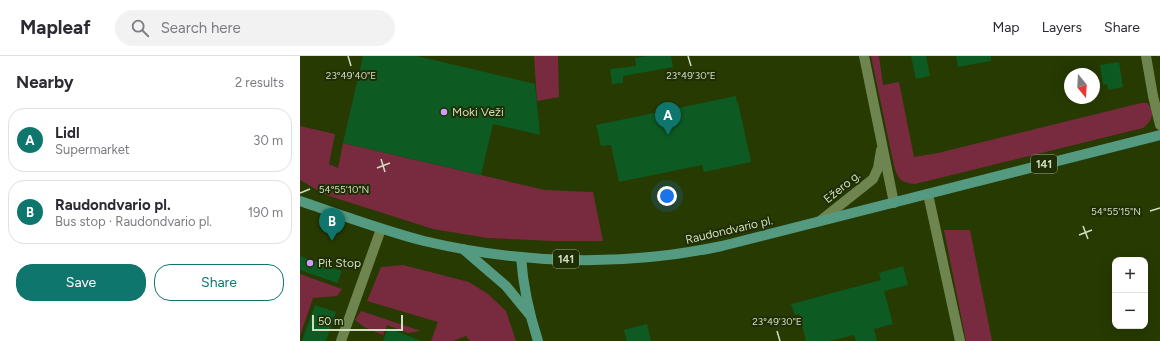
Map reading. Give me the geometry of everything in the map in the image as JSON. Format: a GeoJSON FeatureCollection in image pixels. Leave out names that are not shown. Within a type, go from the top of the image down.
{"type":"FeatureCollection","features":[{"type":"Feature","properties":{"kind":"main road","name":"Raudondvario pl."},"geometry":{"type":"LineString","coordinates":[[300,201],[381,229],[424,241],[463,248],[521,257],[604,260],[643,259],[676,255],[722,246],[1160,135]]}},
{"type":"Feature","properties":{"kind":"main road"},"geometry":{"type":"LineString","coordinates":[[463,248],[500,281],[529,314]]}},
{"type":"Feature","properties":{"kind":"main road"},"geometry":{"type":"LineString","coordinates":[[521,257],[523,280],[529,314],[538,341]]}},
{"type":"Feature","properties":{"kind":"street","name":"Ežero g."},"geometry":{"type":"LineString","coordinates":[[864,56],[894,203]]}},
{"type":"Feature","properties":{"kind":"street"},"geometry":{"type":"LineString","coordinates":[[1146,56],[1160,125]]}},
{"type":"Feature","properties":{"kind":"street","name":"Ežero g."},"geometry":{"type":"LineString","coordinates":[[819,222],[873,179],[878,168],[882,146]]}},
{"type":"Feature","properties":{"kind":"street"},"geometry":{"type":"LineString","coordinates":[[928,194],[960,341]]}},
{"type":"Feature","properties":{"kind":"street"},"geometry":{"type":"LineString","coordinates":[[341,341],[381,229]]}},
{"type":"Feature","properties":{"kind":"shaded area"},"geometry":{"type":"Polygon","coordinates":[[[534,56],[558,56],[559,97],[537,101],[534,56]]]}},
{"type":"Feature","properties":{"kind":"shaded area"},"geometry":{"type":"Polygon","coordinates":[[[871,56],[879,56],[883,85],[899,82],[914,157],[938,153],[1141,103],[1147,103],[1150,106],[1152,116],[1143,128],[915,184],[906,183],[901,180],[894,166],[871,56]]]}},
{"type":"Feature","properties":{"kind":"shaded area"},"geometry":{"type":"Polygon","coordinates":[[[300,126],[335,134],[329,164],[338,168],[343,143],[545,190],[593,192],[603,241],[553,241],[487,238],[433,229],[326,195],[300,180],[300,126]]]}},
{"type":"Feature","properties":{"kind":"shaded area"},"geometry":{"type":"Polygon","coordinates":[[[944,230],[970,230],[992,341],[966,341],[944,230]]]}},
{"type":"Feature","properties":{"kind":"shaded area"},"geometry":{"type":"Polygon","coordinates":[[[403,265],[469,282],[488,294],[506,311],[516,341],[470,341],[466,336],[453,341],[431,341],[438,322],[367,301],[381,267],[403,265]]]}},
{"type":"Feature","properties":{"kind":"shaded area"},"geometry":{"type":"Polygon","coordinates":[[[300,274],[342,289],[337,296],[313,298],[300,336],[300,274]]]}},
{"type":"Feature","properties":{"kind":"shaded area"},"geometry":{"type":"Polygon","coordinates":[[[361,311],[421,331],[408,333],[387,325],[383,335],[364,327],[355,320],[361,311]]]}},
{"type":"Feature","properties":{"kind":"building","name":"Moki Veži"},"geometry":{"type":"Polygon","coordinates":[[[363,56],[417,56],[535,84],[540,135],[493,124],[481,175],[343,143],[363,56]]]}},
{"type":"Feature","properties":{"kind":"building"},"geometry":{"type":"Polygon","coordinates":[[[647,56],[671,56],[673,67],[623,76],[623,83],[612,84],[610,69],[636,66],[635,58],[647,56]]]}},
{"type":"Feature","properties":{"kind":"building"},"geometry":{"type":"Polygon","coordinates":[[[911,56],[926,56],[930,76],[916,79],[911,56]]]}},
{"type":"Feature","properties":{"kind":"building"},"geometry":{"type":"Polygon","coordinates":[[[956,56],[991,56],[991,61],[958,67],[956,56]]]}},
{"type":"Feature","properties":{"kind":"building"},"geometry":{"type":"Polygon","coordinates":[[[1119,62],[1123,87],[1108,90],[1107,84],[1103,85],[1100,65],[1119,62]]]}},
{"type":"Feature","properties":{"kind":"building"},"geometry":{"type":"Polygon","coordinates":[[[736,96],[751,162],[704,172],[702,165],[619,182],[611,145],[601,146],[596,125],[736,96]]]}},
{"type":"Feature","properties":{"kind":"building","name":"Pit Stop"},"geometry":{"type":"Polygon","coordinates":[[[300,256],[342,271],[337,283],[300,270],[300,256]]]}},
{"type":"Feature","properties":{"kind":"building"},"geometry":{"type":"Polygon","coordinates":[[[903,266],[908,285],[884,291],[893,324],[874,329],[877,341],[856,341],[854,335],[830,341],[806,341],[799,314],[795,315],[791,304],[881,280],[879,273],[903,266]]]}},
{"type":"Feature","properties":{"kind":"building"},"geometry":{"type":"Polygon","coordinates":[[[315,305],[336,312],[326,341],[302,341],[315,305]]]}},
{"type":"Feature","properties":{"kind":"building"},"geometry":{"type":"Polygon","coordinates":[[[647,324],[651,341],[627,341],[624,330],[647,324]]]}},
{"type":"Feature","properties":{"kind":"building"},"geometry":{"type":"Polygon","coordinates":[[[388,328],[419,340],[419,341],[383,341],[388,328]]]}},
{"type":"Feature","properties":{"kind":"place","name":"Moki Veži"},"geometry":{"type":"Point","coordinates":[444,112]}},
{"type":"Feature","properties":{"kind":"place","name":"Lidl"},"geometry":{"type":"Point","coordinates":[668,135]}},
{"type":"Feature","properties":{"kind":"place","name":"Raudondvario pl."},"geometry":{"type":"Point","coordinates":[332,241]}},
{"type":"Feature","properties":{"kind":"place","name":"Pit Stop"},"geometry":{"type":"Point","coordinates":[310,263]}}]}
